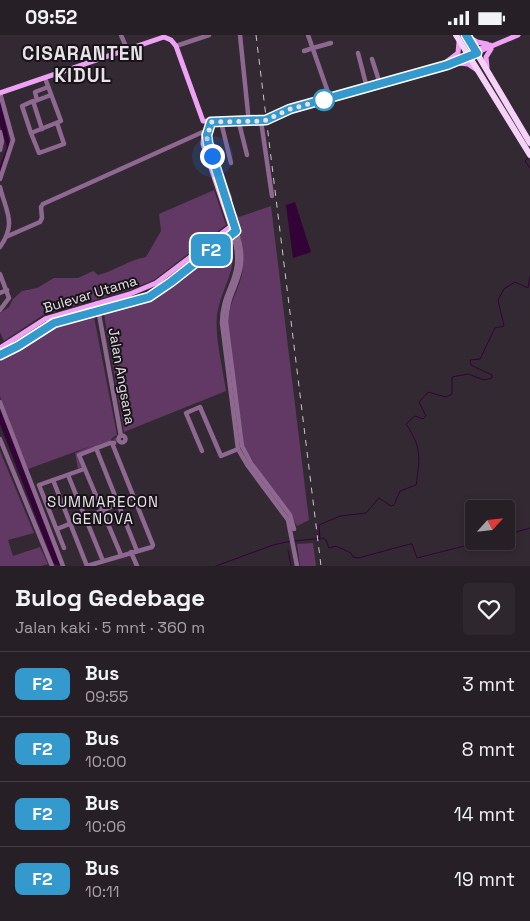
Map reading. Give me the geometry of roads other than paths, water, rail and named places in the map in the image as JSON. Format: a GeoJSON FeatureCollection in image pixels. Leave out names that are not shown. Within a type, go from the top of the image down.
{"type":"FeatureCollection","features":[{"type":"Feature","properties":{"kind":"highway"},"geometry":{"type":"LineString","coordinates":[[467,36],[523,132]]}},
{"type":"Feature","properties":{"kind":"highway"},"geometry":{"type":"LineString","coordinates":[[457,37],[485,83],[528,145]]}},
{"type":"Feature","properties":{"kind":"highway"},"geometry":{"type":"LineString","coordinates":[[520,121],[528,145],[529,157]]}},
{"type":"Feature","properties":{"kind":"main road"},"geometry":{"type":"LineString","coordinates":[[0,93],[127,49],[158,36],[169,39],[176,47],[201,119],[208,122],[249,123],[261,121],[290,109],[444,65],[468,55],[477,54],[494,44],[518,35]]}},
{"type":"Feature","properties":{"kind":"main road"},"geometry":{"type":"LineString","coordinates":[[467,36],[480,43],[494,44]]}},
{"type":"Feature","properties":{"kind":"main road"},"geometry":{"type":"LineString","coordinates":[[444,65],[458,53],[457,37]]}},
{"type":"Feature","properties":{"kind":"main road"},"geometry":{"type":"LineString","coordinates":[[487,67],[486,55],[494,44]]}},
{"type":"Feature","properties":{"kind":"main road"},"geometry":{"type":"LineString","coordinates":[[477,54],[487,67],[530,138]]}},
{"type":"Feature","properties":{"kind":"main road"},"geometry":{"type":"LineString","coordinates":[[444,65],[463,63],[478,71]]}},
{"type":"Feature","properties":{"kind":"main road"},"geometry":{"type":"LineString","coordinates":[[485,83],[529,157]]}},
{"type":"Feature","properties":{"kind":"main road"},"geometry":{"type":"LineString","coordinates":[[208,122],[203,144],[234,232]]}},
{"type":"Feature","properties":{"kind":"main road"},"geometry":{"type":"LineString","coordinates":[[208,122],[207,139],[213,155],[213,168]]}},
{"type":"Feature","properties":{"kind":"main road","name":"Bulevar Utama"},"geometry":{"type":"LineString","coordinates":[[0,348],[45,319],[146,289],[167,276],[232,225]]}},
{"type":"Feature","properties":{"kind":"main road","name":"Bulevar Utama"},"geometry":{"type":"LineString","coordinates":[[0,355],[54,323],[149,297],[234,232]]}},
{"type":"Feature","properties":{"kind":"main road"},"geometry":{"type":"LineString","coordinates":[[167,276],[171,282]]}},
{"type":"Feature","properties":{"kind":"main road"},"geometry":{"type":"LineString","coordinates":[[24,334],[28,340]]}},
{"type":"Feature","properties":{"kind":"street"},"geometry":{"type":"LineString","coordinates":[[121,35],[127,49]]}},
{"type":"Feature","properties":{"kind":"street"},"geometry":{"type":"LineString","coordinates":[[176,47],[209,35]]}},
{"type":"Feature","properties":{"kind":"street"},"geometry":{"type":"LineString","coordinates":[[240,35],[249,123]]}},
{"type":"Feature","properties":{"kind":"street"},"geometry":{"type":"LineString","coordinates":[[308,35],[330,98]]}},
{"type":"Feature","properties":{"kind":"street"},"geometry":{"type":"LineString","coordinates":[[304,51],[331,43]]}},
{"type":"Feature","properties":{"kind":"street"},"geometry":{"type":"LineString","coordinates":[[358,53],[367,88]]}},
{"type":"Feature","properties":{"kind":"street"},"geometry":{"type":"LineString","coordinates":[[372,59],[380,84]]}},
{"type":"Feature","properties":{"kind":"street"},"geometry":{"type":"LineString","coordinates":[[31,133],[61,121],[45,78]]}},
{"type":"Feature","properties":{"kind":"street"},"geometry":{"type":"LineString","coordinates":[[42,129],[34,93],[48,87]]}},
{"type":"Feature","properties":{"kind":"street"},"geometry":{"type":"LineString","coordinates":[[0,93],[13,141],[0,179]]}},
{"type":"Feature","properties":{"kind":"street"},"geometry":{"type":"LineString","coordinates":[[51,95],[22,106],[39,153],[63,145],[57,123]]}},
{"type":"Feature","properties":{"kind":"street"},"geometry":{"type":"LineString","coordinates":[[261,121],[272,196]]}},
{"type":"Feature","properties":{"kind":"street"},"geometry":{"type":"LineString","coordinates":[[221,122],[231,163]]}},
{"type":"Feature","properties":{"kind":"street"},"geometry":{"type":"LineString","coordinates":[[239,123],[247,155]]}},
{"type":"Feature","properties":{"kind":"street"},"geometry":{"type":"LineString","coordinates":[[8,236],[40,222],[42,218],[41,207],[44,204],[205,131]]}},
{"type":"Feature","properties":{"kind":"street"},"geometry":{"type":"LineString","coordinates":[[0,132],[2,141],[0,150]]}},
{"type":"Feature","properties":{"kind":"street"},"geometry":{"type":"LineString","coordinates":[[241,137],[247,135]]}},
{"type":"Feature","properties":{"kind":"street"},"geometry":{"type":"LineString","coordinates":[[209,137],[213,155],[230,199]]}},
{"type":"Feature","properties":{"kind":"street"},"geometry":{"type":"LineString","coordinates":[[0,187],[10,219],[8,236],[0,247]]}},
{"type":"Feature","properties":{"kind":"street"},"geometry":{"type":"LineString","coordinates":[[234,232],[241,245],[241,266],[224,322],[238,449],[248,466],[276,499]]}},
{"type":"Feature","properties":{"kind":"street"},"geometry":{"type":"LineString","coordinates":[[0,274],[8,302],[0,310]]}},
{"type":"Feature","properties":{"kind":"street"},"geometry":{"type":"LineString","coordinates":[[0,293],[6,290]]}},
{"type":"Feature","properties":{"kind":"street","name":"Jalan Angsana"},"geometry":{"type":"LineString","coordinates":[[97,303],[116,441],[134,498],[153,546],[136,551]]}},
{"type":"Feature","properties":{"kind":"street"},"geometry":{"type":"LineString","coordinates":[[0,402],[63,566]]}},
{"type":"Feature","properties":{"kind":"street"},"geometry":{"type":"LineString","coordinates":[[202,451],[186,413],[200,407],[221,456],[238,449]]}},
{"type":"Feature","properties":{"kind":"street"},"geometry":{"type":"LineString","coordinates":[[236,419],[246,455],[290,519],[297,566]]}},
{"type":"Feature","properties":{"kind":"street"},"geometry":{"type":"LineString","coordinates":[[0,439],[52,566]]}},
{"type":"Feature","properties":{"kind":"street"},"geometry":{"type":"LineString","coordinates":[[116,441],[79,455],[121,555]]}},
{"type":"Feature","properties":{"kind":"street"},"geometry":{"type":"LineString","coordinates":[[53,480],[87,566],[136,551],[96,448]]}},
{"type":"Feature","properties":{"kind":"street"},"geometry":{"type":"LineString","coordinates":[[64,548],[39,485],[84,469]]}},
{"type":"Feature","properties":{"kind":"street"},"geometry":{"type":"LineString","coordinates":[[68,475],[103,561]]}},
{"type":"Feature","properties":{"kind":"street"},"geometry":{"type":"LineString","coordinates":[[57,529],[134,498]]}},
{"type":"Feature","properties":{"kind":"street"},"geometry":{"type":"LineString","coordinates":[[131,552],[137,566]]}},
{"type":"Feature","properties":{"kind":"waterway"},"geometry":{"type":"LineString","coordinates":[[529,157],[525,161],[530,168]]}},
{"type":"Feature","properties":{"kind":"waterway"},"geometry":{"type":"LineString","coordinates":[[320,540],[319,525],[340,516],[366,513],[379,498],[391,506],[394,505],[400,491],[416,485],[418,453],[415,440],[406,424],[415,416],[423,419],[426,416],[419,402],[428,392],[446,397],[452,394],[452,377],[468,374],[484,380],[492,378],[492,375],[471,365],[470,360],[480,359],[495,328],[504,326],[498,300],[504,289],[515,282],[528,288],[530,276]]}},
{"type":"Feature","properties":{"kind":"waterway"},"geometry":{"type":"LineString","coordinates":[[515,532],[530,528]]}},
{"type":"Feature","properties":{"kind":"waterway"},"geometry":{"type":"LineString","coordinates":[[295,541],[323,538],[326,540],[329,548],[336,546],[351,553],[353,557],[358,558],[410,544],[412,544],[417,558],[465,546]]}},
{"type":"Feature","properties":{"kind":"waterway"},"geometry":{"type":"LineString","coordinates":[[216,566],[273,545],[291,541]]}},
{"type":"Feature","properties":{"kind":"waterway"},"geometry":{"type":"LineString","coordinates":[[288,550],[291,566]]}},
{"type":"Feature","properties":{"kind":"railway"},"geometry":{"type":"LineString","coordinates":[[256,35],[321,566]]}},
{"type":"Feature","properties":{"kind":"district","name":"CISARANTEN KIDUL"},"geometry":{"type":"Point","coordinates":[83,64]}},
{"type":"Feature","properties":{"kind":"district","name":"SUMMARECON GENOVA"},"geometry":{"type":"Point","coordinates":[103,510]}}]}
